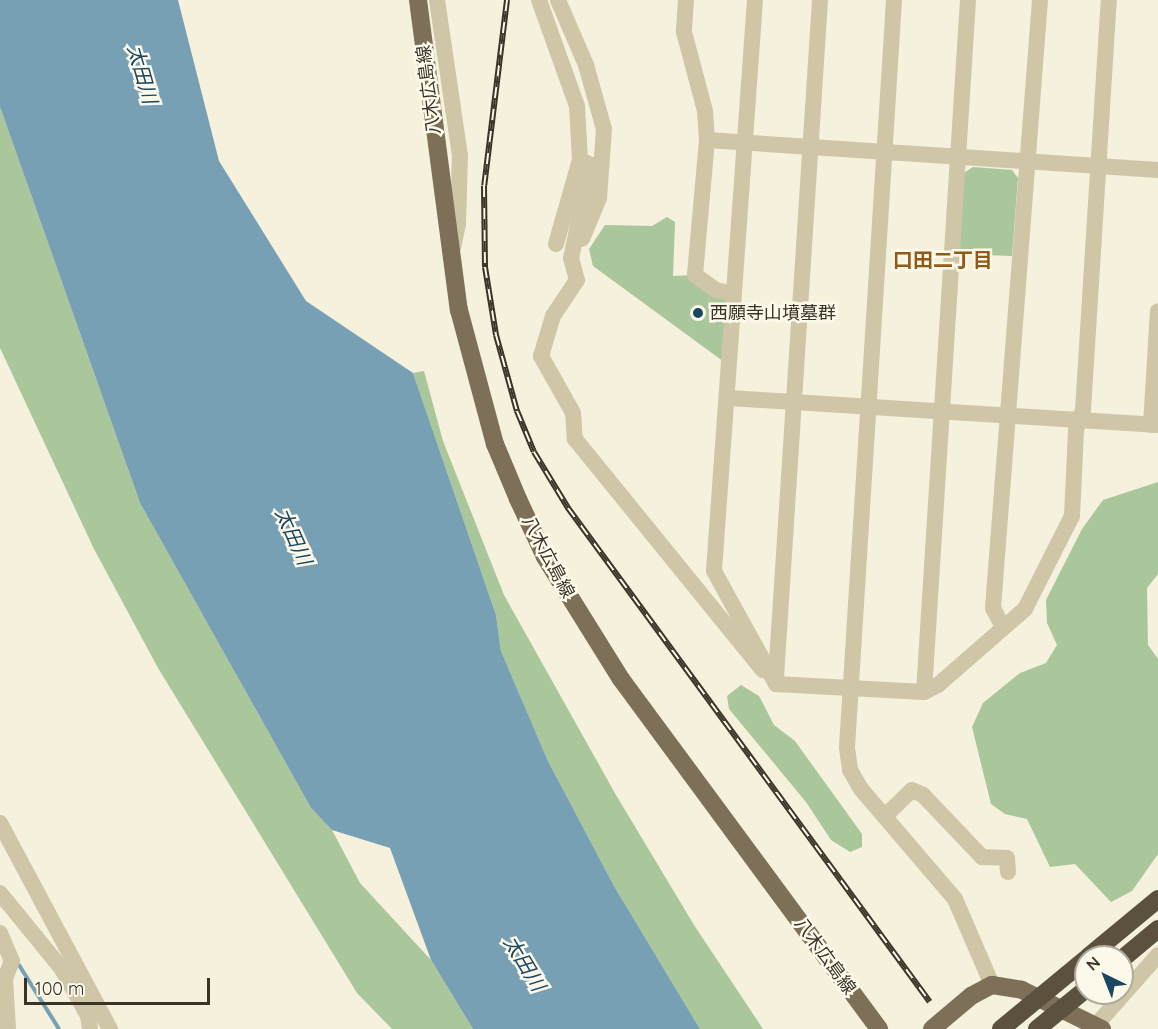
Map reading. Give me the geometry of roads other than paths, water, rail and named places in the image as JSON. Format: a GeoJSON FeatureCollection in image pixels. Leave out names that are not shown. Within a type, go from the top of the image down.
{"type":"FeatureCollection","features":[{"type":"Feature","properties":{"kind":"highway"},"geometry":{"type":"LineString","coordinates":[[1103,945],[1158,899]]}},
{"type":"Feature","properties":{"kind":"highway"},"geometry":{"type":"LineString","coordinates":[[1134,949],[1158,929]]}},
{"type":"Feature","properties":{"kind":"highway"},"geometry":{"type":"LineString","coordinates":[[1001,1029],[1074,969]]}},
{"type":"Feature","properties":{"kind":"highway"},"geometry":{"type":"LineString","coordinates":[[1037,1029],[1074,999]]}},
{"type":"Feature","properties":{"kind":"main road","name":"八木広島線"},"geometry":{"type":"LineString","coordinates":[[418,0],[451,257],[468,352],[495,444],[545,557],[621,679],[879,1029]]}},
{"type":"Feature","properties":{"kind":"main road"},"geometry":{"type":"LineString","coordinates":[[932,1029],[971,996],[992,985],[1022,990],[1099,1027]]}},
{"type":"Feature","properties":{"kind":"street"},"geometry":{"type":"LineString","coordinates":[[437,0],[460,155],[458,224],[451,257]]}},
{"type":"Feature","properties":{"kind":"street"},"geometry":{"type":"LineString","coordinates":[[539,0],[577,106],[580,160],[556,244]]}},
{"type":"Feature","properties":{"kind":"street"},"geometry":{"type":"LineString","coordinates":[[558,0],[586,65],[603,129],[599,198],[586,236],[574,245]]}},
{"type":"Feature","properties":{"kind":"street"},"geometry":{"type":"LineString","coordinates":[[686,0],[684,32],[705,111],[706,140],[695,275],[716,290],[734,294]]}},
{"type":"Feature","properties":{"kind":"street"},"geometry":{"type":"LineString","coordinates":[[755,0],[729,398],[714,571],[752,635],[776,684]]}},
{"type":"Feature","properties":{"kind":"street"},"geometry":{"type":"LineString","coordinates":[[776,684],[820,0]]}},
{"type":"Feature","properties":{"kind":"street"},"geometry":{"type":"LineString","coordinates":[[894,0],[847,748],[850,771],[955,899],[992,985]]}},
{"type":"Feature","properties":{"kind":"street"},"geometry":{"type":"LineString","coordinates":[[924,692],[968,0]]}},
{"type":"Feature","properties":{"kind":"street"},"geometry":{"type":"LineString","coordinates":[[1003,627],[993,608],[1040,0]]}},
{"type":"Feature","properties":{"kind":"street"},"geometry":{"type":"LineString","coordinates":[[580,160],[591,165],[571,258],[577,280],[553,316],[541,356],[573,413],[575,439],[776,684],[851,691],[924,692],[938,685],[1025,609],[1072,516],[1079,421],[1083,410],[1109,0]]}},
{"type":"Feature","properties":{"kind":"street"},"geometry":{"type":"LineString","coordinates":[[706,140],[1158,170]]}},
{"type":"Feature","properties":{"kind":"street"},"geometry":{"type":"LineString","coordinates":[[729,398],[1154,425],[1158,311]]}},
{"type":"Feature","properties":{"kind":"street"},"geometry":{"type":"LineString","coordinates":[[752,635],[767,640],[779,631]]}},
{"type":"Feature","properties":{"kind":"street"},"geometry":{"type":"LineString","coordinates":[[885,816],[912,790],[923,795],[982,857],[1006,858],[1008,872]]}},
{"type":"Feature","properties":{"kind":"street"},"geometry":{"type":"LineString","coordinates":[[3,829],[42,909],[110,1029]]}},
{"type":"Feature","properties":{"kind":"street"},"geometry":{"type":"LineString","coordinates":[[0,893],[62,969],[90,1029]]}},
{"type":"Feature","properties":{"kind":"street"},"geometry":{"type":"LineString","coordinates":[[0,933],[12,961],[4,978],[8,1029]]}},
{"type":"Feature","properties":{"kind":"street"},"geometry":{"type":"LineString","coordinates":[[1099,1027],[1158,955]]}},
{"type":"Feature","properties":{"kind":"water","name":"太田川"},"geometry":{"type":"Polygon","coordinates":[[[0,0],[178,0],[219,161],[306,301],[413,373],[496,615],[501,651],[548,761],[614,886],[700,1029],[473,1029],[431,960],[390,848],[332,830],[311,808],[140,503],[0,107],[0,0]]]}},
{"type":"Feature","properties":{"kind":"waterway"},"geometry":{"type":"LineString","coordinates":[[19,965],[59,1029]]}},
{"type":"Feature","properties":{"kind":"railway"},"geometry":{"type":"LineString","coordinates":[[507,0],[484,186],[485,267],[496,335],[517,411],[534,452],[568,508],[930,1002]]}},
{"type":"Feature","properties":{"kind":"place","name":"西願寺山墳墓群"},"geometry":{"type":"Point","coordinates":[698,313]}},
{"type":"Feature","properties":{"kind":"district","name":"口田二丁目"},"geometry":{"type":"Point","coordinates":[943,259]}}]}
